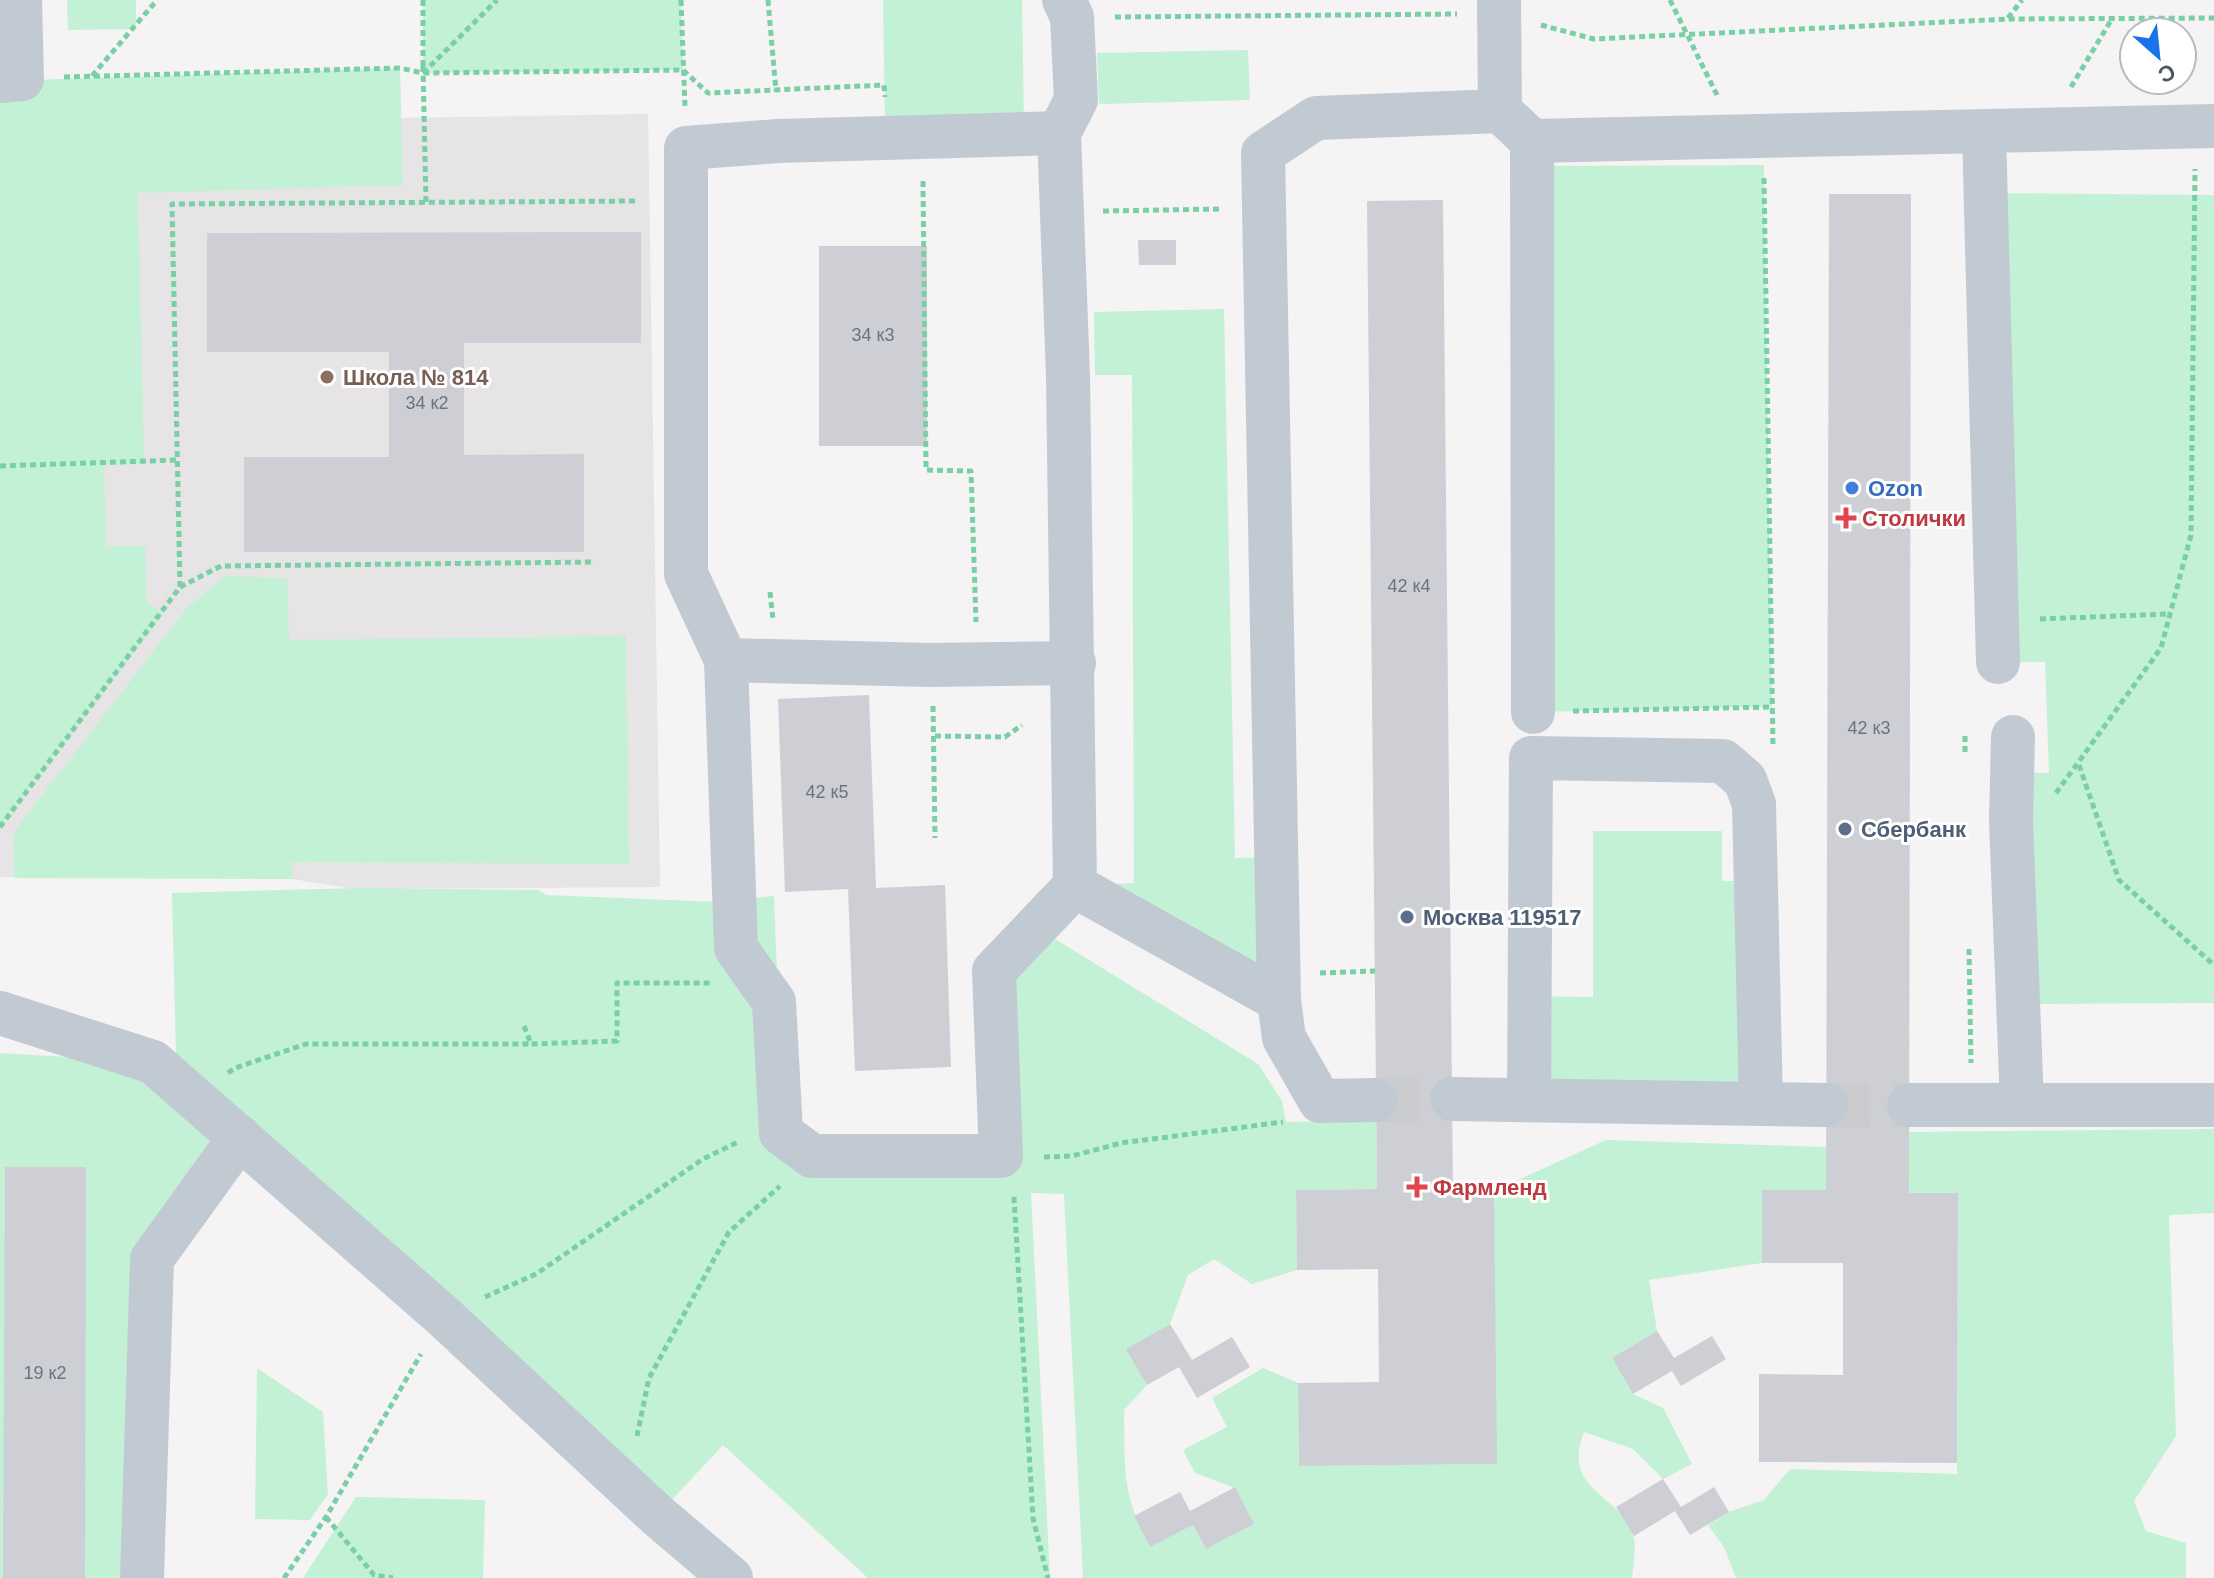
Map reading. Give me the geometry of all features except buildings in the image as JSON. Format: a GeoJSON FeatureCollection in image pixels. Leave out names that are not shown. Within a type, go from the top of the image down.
{"type":"FeatureCollection","features":[{"type":"Feature","properties":{"kind":"lane"},"geometry":{"type":"LineString","coordinates":[[11,80],[20,0]]}},
{"type":"Feature","properties":{"kind":"lane"},"geometry":{"type":"LineString","coordinates":[[1498,7],[1500,111]]}},
{"type":"Feature","properties":{"kind":"lane"},"geometry":{"type":"LineString","coordinates":[[1059,133],[778,141],[686,148],[686,574],[726,660],[736,948],[774,1002],[781,1133],[812,1156],[1006,1157],[994,971],[1075,886],[1068,376],[1059,212],[1059,133],[1076,100],[1068,9]]}},
{"type":"Feature","properties":{"kind":"lane"},"geometry":{"type":"LineString","coordinates":[[1376,1100],[1320,1101],[1284,1038],[1279,1000],[1263,153],[1316,118],[1500,111],[1532,141],[1750,150],[2045,130],[2205,142]]}},
{"type":"Feature","properties":{"kind":"lane"},"geometry":{"type":"LineString","coordinates":[[1984,132],[1997,641]]}},
{"type":"Feature","properties":{"kind":"lane"},"geometry":{"type":"LineString","coordinates":[[1532,141],[1533,712]]}},
{"type":"Feature","properties":{"kind":"lane"},"geometry":{"type":"LineString","coordinates":[[726,660],[931,665],[1074,663]]}},
{"type":"Feature","properties":{"kind":"lane"},"geometry":{"type":"LineString","coordinates":[[2013,737],[2011,821],[2022,1104]]}},
{"type":"Feature","properties":{"kind":"lane"},"geometry":{"type":"LineString","coordinates":[[1529,1099],[1531,758],[1593,758],[1723,761],[1745,780],[1754,804],[1761,1104]]}},
{"type":"Feature","properties":{"kind":"lane"},"geometry":{"type":"LineString","coordinates":[[1075,886],[1279,1000]]}},
{"type":"Feature","properties":{"kind":"lane"},"geometry":{"type":"LineString","coordinates":[[0,1013],[153,1062],[443,1316],[731,1578]]}},
{"type":"Feature","properties":{"kind":"lane"},"geometry":{"type":"LineString","coordinates":[[1452,1099],[1826,1105]]}},
{"type":"Feature","properties":{"kind":"lane"},"geometry":{"type":"LineString","coordinates":[[1909,1105],[2214,1105]]}},
{"type":"Feature","properties":{"kind":"lane"},"geometry":{"type":"LineString","coordinates":[[142,1578],[152,1259],[240,1137]]}},
{"type":"Feature","properties":{"kind":"path"},"geometry":{"type":"LineString","coordinates":[[92,77],[157,0]]}},
{"type":"Feature","properties":{"kind":"path"},"geometry":{"type":"LineString","coordinates":[[423,0],[426,203]]}},
{"type":"Feature","properties":{"kind":"path"},"geometry":{"type":"LineString","coordinates":[[423,70],[497,0]]}},
{"type":"Feature","properties":{"kind":"path"},"geometry":{"type":"LineString","coordinates":[[681,0],[686,148]]}},
{"type":"Feature","properties":{"kind":"path"},"geometry":{"type":"LineString","coordinates":[[768,0],[778,141]]}},
{"type":"Feature","properties":{"kind":"path"},"geometry":{"type":"LineString","coordinates":[[1670,0],[1750,150],[1772,707]]}},
{"type":"Feature","properties":{"kind":"path"},"geometry":{"type":"LineString","coordinates":[[2008,19],[2022,0]]}},
{"type":"Feature","properties":{"kind":"path"},"geometry":{"type":"LineString","coordinates":[[1068,9],[1498,7]]}},
{"type":"Feature","properties":{"kind":"path"},"geometry":{"type":"LineString","coordinates":[[1594,39],[2008,19],[2113,16],[2214,18]]}},
{"type":"Feature","properties":{"kind":"path"},"geometry":{"type":"LineString","coordinates":[[2045,130],[2113,16]]}},
{"type":"Feature","properties":{"kind":"path"},"geometry":{"type":"LineString","coordinates":[[11,80],[400,68],[683,70],[708,93],[884,85],[885,138]]}},
{"type":"Feature","properties":{"kind":"path"},"geometry":{"type":"LineString","coordinates":[[2011,821],[2058,791],[2161,648],[2167,614],[2191,535],[2205,142]]}},
{"type":"Feature","properties":{"kind":"path"},"geometry":{"type":"LineString","coordinates":[[923,167],[926,470],[971,471],[977,663]]}},
{"type":"Feature","properties":{"kind":"path"},"geometry":{"type":"LineString","coordinates":[[180,587],[172,204],[636,201]]}},
{"type":"Feature","properties":{"kind":"path"},"geometry":{"type":"LineString","coordinates":[[1059,212],[1262,209]]}},
{"type":"Feature","properties":{"kind":"path"},"geometry":{"type":"LineString","coordinates":[[0,466],[177,460]]}},
{"type":"Feature","properties":{"kind":"path"},"geometry":{"type":"LineString","coordinates":[[0,827],[180,587],[221,566],[595,562]]}},
{"type":"Feature","properties":{"kind":"path"},"geometry":{"type":"LineString","coordinates":[[1997,641],[2167,614]]}},
{"type":"Feature","properties":{"kind":"path"},"geometry":{"type":"LineString","coordinates":[[931,665],[935,838]]}},
{"type":"Feature","properties":{"kind":"path"},"geometry":{"type":"LineString","coordinates":[[935,736],[1005,737],[1022,725]]}},
{"type":"Feature","properties":{"kind":"path"},"geometry":{"type":"LineString","coordinates":[[2079,765],[2119,880],[2214,965]]}},
{"type":"Feature","properties":{"kind":"path"},"geometry":{"type":"LineString","coordinates":[[1319,973],[1375,971]]}},
{"type":"Feature","properties":{"kind":"path"},"geometry":{"type":"LineString","coordinates":[[198,1101],[235,1068],[306,1044],[617,1041],[617,983],[725,983]]}},
{"type":"Feature","properties":{"kind":"path"},"geometry":{"type":"LineString","coordinates":[[524,1026],[531,1044]]}},
{"type":"Feature","properties":{"kind":"path"},"geometry":{"type":"LineString","coordinates":[[1048,1578],[1033,1518],[1006,1157],[1072,1156],[1121,1143],[1286,1122]]}},
{"type":"Feature","properties":{"kind":"path"},"geometry":{"type":"LineString","coordinates":[[627,1486],[649,1378],[729,1232],[784,1183]]}},
{"type":"Feature","properties":{"kind":"path"},"geometry":{"type":"LineString","coordinates":[[326,1517],[374,1575],[393,1578]]}},
{"type":"Feature","properties":{"kind":"shaded area","name":"Школа № 814"},"geometry":{"type":"Polygon","coordinates":[[[648,114],[660,887],[355,889],[292,879],[0,877],[0,124],[648,114]]]}},
{"type":"Feature","properties":{"kind":"green space"},"geometry":{"type":"Polygon","coordinates":[[[67,0],[136,0],[136,29],[68,30],[67,0]]]}},
{"type":"Feature","properties":{"kind":"green space"},"geometry":{"type":"Polygon","coordinates":[[[423,0],[681,0],[683,70],[423,73],[423,0]]]}},
{"type":"Feature","properties":{"kind":"green space"},"geometry":{"type":"Polygon","coordinates":[[[883,0],[1022,0],[1024,123],[885,126],[883,0]]]}},
{"type":"Feature","properties":{"kind":"green space"},"geometry":{"type":"Polygon","coordinates":[[[1248,50],[1250,100],[1099,104],[1097,53],[1248,50]]]}},
{"type":"Feature","properties":{"kind":"green space"},"geometry":{"type":"Polygon","coordinates":[[[400,68],[403,185],[138,193],[144,464],[104,465],[106,546],[145,546],[147,602],[163,614],[0,827],[0,81],[400,68]]]}},
{"type":"Feature","properties":{"kind":"green space"},"geometry":{"type":"Polygon","coordinates":[[[1764,165],[1772,707],[1533,712],[1532,166],[1764,165]]]}},
{"type":"Feature","properties":{"kind":"green space"},"geometry":{"type":"Polygon","coordinates":[[[1985,193],[2214,195],[2214,1003],[2018,1004],[2013,773],[2049,773],[2045,662],[1998,662],[1985,193]]]}},
{"type":"Feature","properties":{"kind":"green space"},"geometry":{"type":"Polygon","coordinates":[[[1224,309],[1235,858],[1276,857],[1279,1000],[1075,886],[1134,883],[1132,375],[1095,375],[1094,312],[1224,309]]]}},
{"type":"Feature","properties":{"kind":"green space"},"geometry":{"type":"Polygon","coordinates":[[[225,576],[287,578],[289,640],[626,636],[629,864],[291,862],[292,879],[14,878],[13,833],[187,608],[225,576]]]}},
{"type":"Feature","properties":{"kind":"green space"},"geometry":{"type":"Polygon","coordinates":[[[1593,831],[1722,831],[1722,881],[1741,881],[1741,1104],[1529,1099],[1529,996],[1593,997],[1593,831]]]}},
{"type":"Feature","properties":{"kind":"green space"},"geometry":{"type":"Polygon","coordinates":[[[360,888],[538,890],[546,895],[720,902],[774,896],[783,1130],[1001,1156],[994,971],[1034,926],[1258,1064],[1282,1101],[1286,1122],[1376,1120],[1377,1189],[1296,1190],[1297,1270],[1252,1284],[1214,1259],[1188,1275],[1170,1324],[1127,1349],[1147,1385],[1124,1410],[1126,1480],[1134,1511],[1150,1547],[1193,1525],[1206,1549],[1254,1524],[1235,1488],[1195,1473],[1183,1450],[1227,1427],[1212,1398],[1263,1368],[1298,1383],[1299,1466],[1489,1464],[1494,1191],[1606,1140],[1826,1147],[1826,1190],[1762,1190],[1762,1263],[1649,1280],[1657,1331],[1612,1358],[1633,1394],[1663,1408],[1692,1464],[1663,1479],[1633,1449],[1584,1432],[1579,1452],[1585,1479],[1616,1509],[1633,1535],[1632,1578],[1083,1578],[1064,1194],[1031,1193],[1050,1578],[868,1578],[723,1445],[668,1504],[176,1057],[172,893],[360,888]]]}},
{"type":"Feature","properties":{"kind":"green space"},"geometry":{"type":"Polygon","coordinates":[[[0,1053],[153,1062],[240,1137],[152,1259],[142,1578],[0,1578],[0,1053]]]}},
{"type":"Feature","properties":{"kind":"green space"},"geometry":{"type":"Polygon","coordinates":[[[2214,1129],[2214,1213],[2169,1215],[2176,1436],[2134,1501],[2146,1531],[2186,1543],[2186,1578],[1736,1578],[1724,1547],[1708,1525],[1729,1512],[1764,1500],[1790,1469],[1957,1474],[1958,1194],[1909,1193],[1909,1132],[2214,1129]]]}},
{"type":"Feature","properties":{"kind":"green space"},"geometry":{"type":"Polygon","coordinates":[[[257,1368],[323,1412],[328,1494],[310,1520],[255,1519],[257,1368]]]}},
{"type":"Feature","properties":{"kind":"green space"},"geometry":{"type":"Polygon","coordinates":[[[356,1497],[485,1500],[483,1578],[303,1578],[356,1497]]]}},
{"type":"Feature","properties":{"kind":"tunnel"},"geometry":{"type":"LineString","coordinates":[[1376,1100],[1452,1099]]}},
{"type":"Feature","properties":{"kind":"tunnel"},"geometry":{"type":"LineString","coordinates":[[1826,1105],[1909,1105]]}},
{"type":"Feature","properties":{"kind":"place","name":"Школа № 814"},"geometry":{"type":"Point","coordinates":[327,377]}},
{"type":"Feature","properties":{"kind":"place","name":"Ozon"},"geometry":{"type":"Point","coordinates":[1852,488]}},
{"type":"Feature","properties":{"kind":"place","name":"Столички"},"geometry":{"type":"Point","coordinates":[1846,518]}},
{"type":"Feature","properties":{"kind":"place","name":"Сбербанк"},"geometry":{"type":"Point","coordinates":[1845,829]}},
{"type":"Feature","properties":{"kind":"place","name":"Москва 119517"},"geometry":{"type":"Point","coordinates":[1407,917]}},
{"type":"Feature","properties":{"kind":"place","name":"Фармленд"},"geometry":{"type":"Point","coordinates":[1417,1187]}}]}
